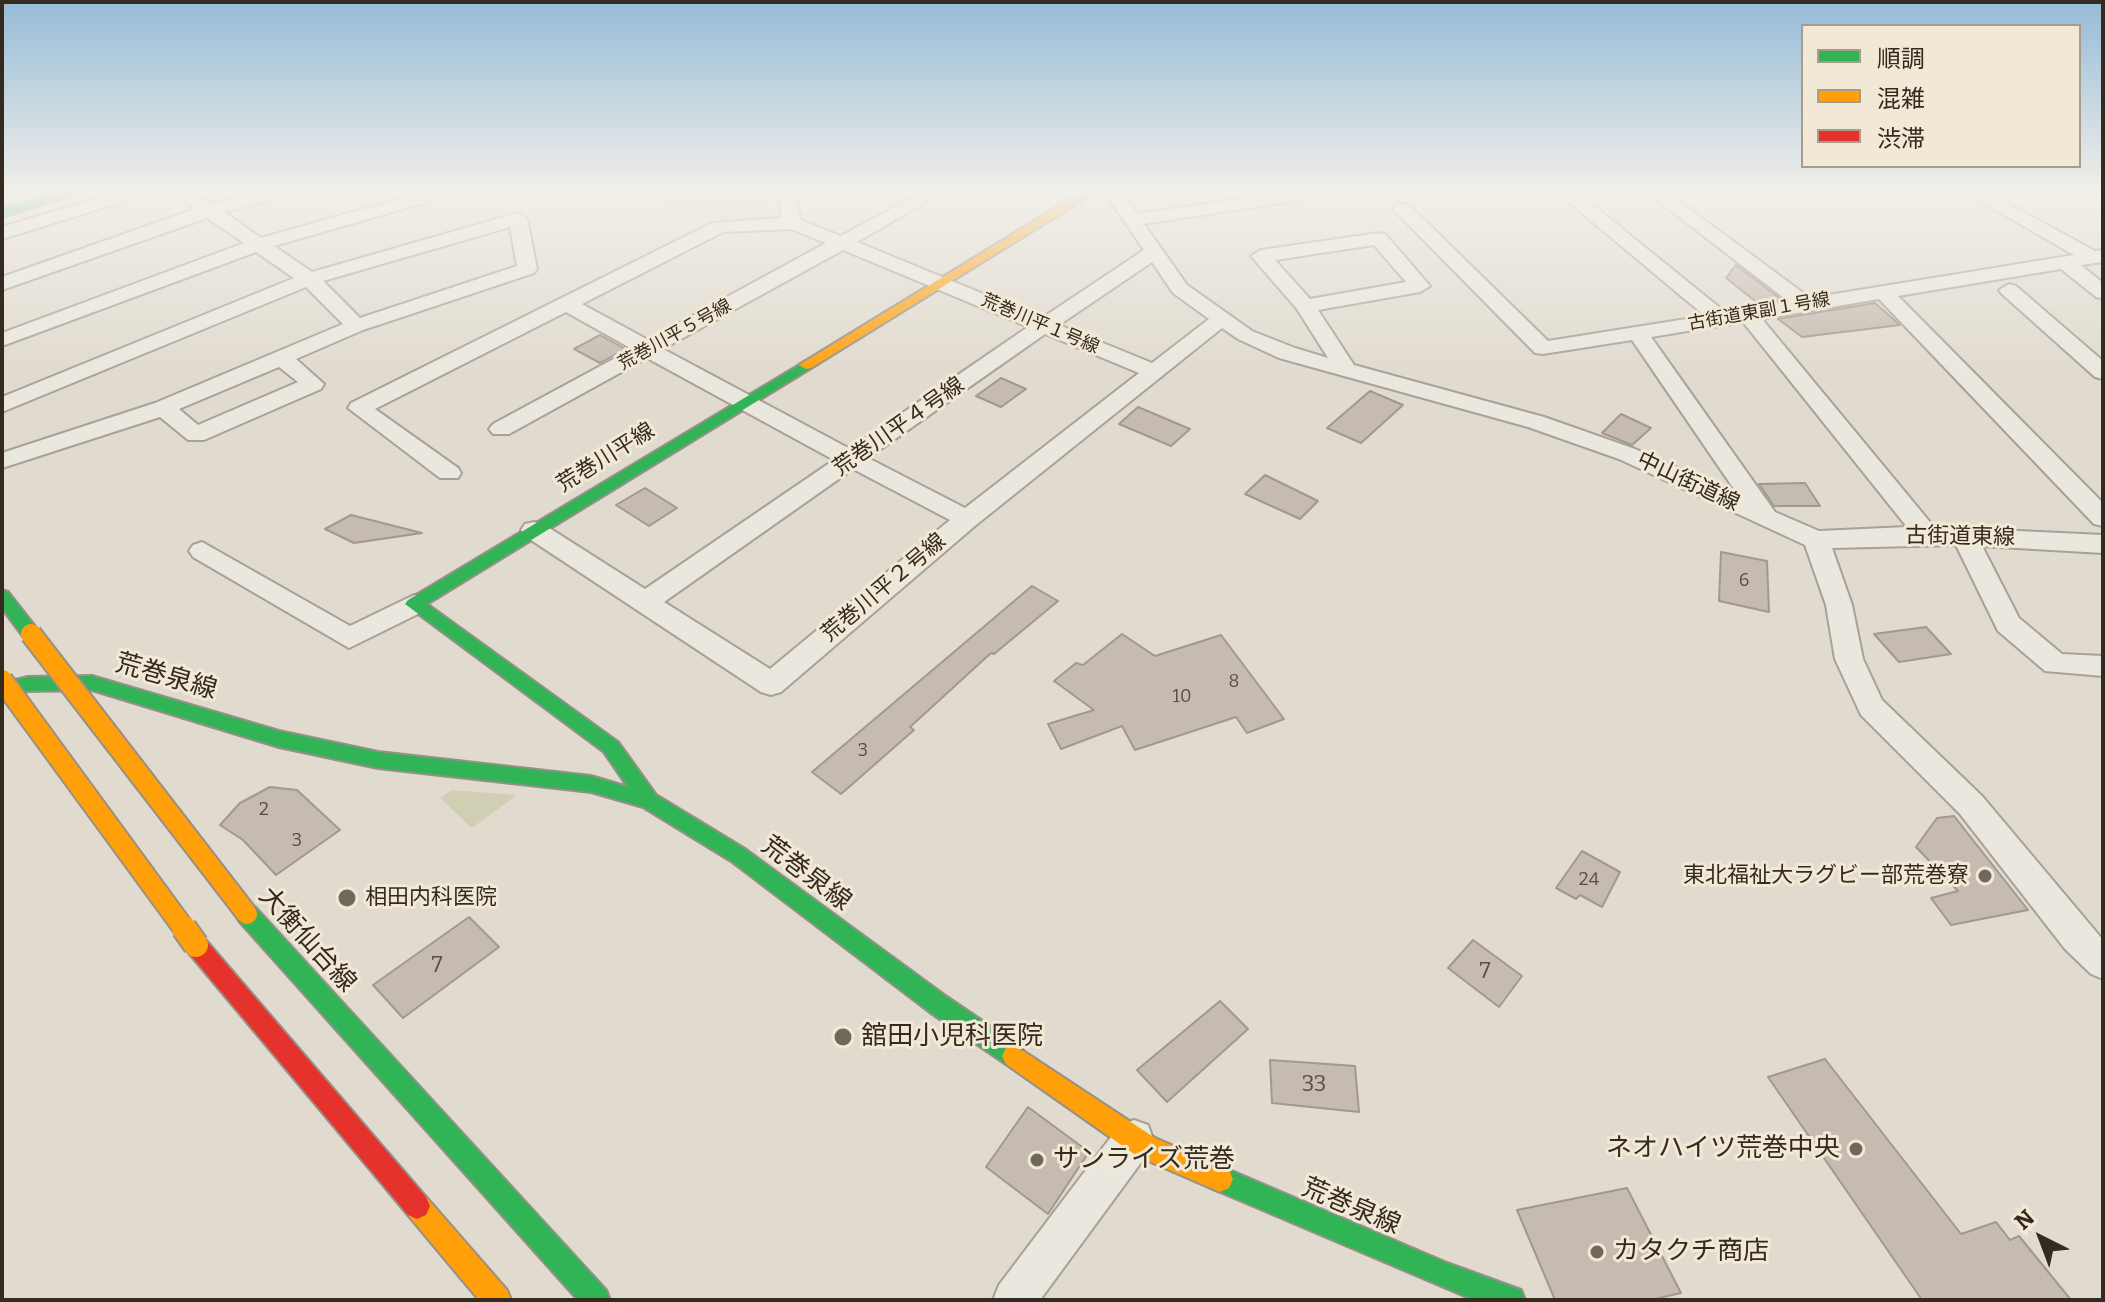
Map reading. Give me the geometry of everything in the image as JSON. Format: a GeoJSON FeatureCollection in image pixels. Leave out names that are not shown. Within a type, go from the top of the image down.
{"type":"FeatureCollection","features":[{"type":"Feature","properties":{"kind":"street"},"geometry":{"type":"LineString","coordinates":[[2,284],[87,254]]}},
{"type":"Feature","properties":{"kind":"street"},"geometry":{"type":"LineString","coordinates":[[2,340],[233,254]]}},
{"type":"Feature","properties":{"kind":"street"},"geometry":{"type":"LineString","coordinates":[[270,254],[309,279],[356,326]]}},
{"type":"Feature","properties":{"kind":"street"},"geometry":{"type":"LineString","coordinates":[[2,405],[309,279],[397,254]]}},
{"type":"Feature","properties":{"kind":"street"},"geometry":{"type":"LineString","coordinates":[[2,461],[163,408],[356,326],[527,269],[524,254]]}},
{"type":"Feature","properties":{"kind":"street"},"geometry":{"type":"LineString","coordinates":[[449,473],[359,408],[668,254]]}},
{"type":"Feature","properties":{"kind":"street","name":"荒巻川平５号線"},"geometry":{"type":"LineString","coordinates":[[501,429],[823,254]]}},
{"type":"Feature","properties":{"kind":"street","name":"荒巻川平１号線"},"geometry":{"type":"LineString","coordinates":[[873,254],[1153,371]]}},
{"type":"Feature","properties":{"kind":"street","name":"荒巻川平線"},"geometry":{"type":"LineString","coordinates":[[414,604],[988,254]]}},
{"type":"Feature","properties":{"kind":"street","name":"荒巻川平４号線"},"geometry":{"type":"LineString","coordinates":[[645,602],[855,459],[1043,325],[1151,254]]}},
{"type":"Feature","properties":{"kind":"street","name":"中山街道線"},"geometry":{"type":"LineString","coordinates":[[1155,254],[1180,289],[1245,335],[1287,353],[1536,422],[1627,454],[1816,540]]}},
{"type":"Feature","properties":{"kind":"street"},"geometry":{"type":"LineString","coordinates":[[1277,254],[1261,256],[1305,306],[1345,368]]}},
{"type":"Feature","properties":{"kind":"street"},"geometry":{"type":"LineString","coordinates":[[1305,306],[1420,286],[1392,254]]}},
{"type":"Feature","properties":{"kind":"street","name":"古街道東副１号線"},"geometry":{"type":"LineString","coordinates":[[1448,254],[1543,348],[2098,257]]}},
{"type":"Feature","properties":{"kind":"street"},"geometry":{"type":"LineString","coordinates":[[1641,254],[1721,319]]}},
{"type":"Feature","properties":{"kind":"street"},"geometry":{"type":"LineString","coordinates":[[1738,254],[1806,305]]}},
{"type":"Feature","properties":{"kind":"street"},"geometry":{"type":"LineString","coordinates":[[2066,263],[2103,293]]}},
{"type":"Feature","properties":{"kind":"street"},"geometry":{"type":"LineString","coordinates":[[2009,290],[2103,372]]}},
{"type":"Feature","properties":{"kind":"street"},"geometry":{"type":"LineString","coordinates":[[1882,291],[2103,518]]}},
{"type":"Feature","properties":{"kind":"street"},"geometry":{"type":"LineString","coordinates":[[569,305],[742,402],[967,519]]}},
{"type":"Feature","properties":{"kind":"street"},"geometry":{"type":"LineString","coordinates":[[1747,314],[1927,535]]}},
{"type":"Feature","properties":{"kind":"street","name":"荒巻川平２号線"},"geometry":{"type":"LineString","coordinates":[[534,530],[771,684],[967,519],[1221,319]]}},
{"type":"Feature","properties":{"kind":"street"},"geometry":{"type":"LineString","coordinates":[[1638,333],[1767,518]]}},
{"type":"Feature","properties":{"kind":"street"},"geometry":{"type":"LineString","coordinates":[[163,408],[196,435],[313,384],[282,358]]}},
{"type":"Feature","properties":{"kind":"street","name":"古街道東線"},"geometry":{"type":"LineString","coordinates":[[1816,540],[1927,535],[2103,544]]}},
{"type":"Feature","properties":{"kind":"street"},"geometry":{"type":"LineString","coordinates":[[1964,536],[2008,624],[2055,664],[2103,666]]}},
{"type":"Feature","properties":{"kind":"street"},"geometry":{"type":"LineString","coordinates":[[1816,540],[1839,605],[1849,659],[1871,707],[1971,805],[2077,938],[2103,963]]}},
{"type":"Feature","properties":{"kind":"street"},"geometry":{"type":"LineString","coordinates":[[202,551],[349,638],[414,604],[611,747],[649,801]]}},
{"type":"Feature","properties":{"kind":"street","name":"大衡仙台線"},"geometry":{"type":"LineString","coordinates":[[2,596],[247,914],[596,1300]]}},
{"type":"Feature","properties":{"kind":"street"},"geometry":{"type":"LineString","coordinates":[[2,680],[196,945],[497,1300]]}},
{"type":"Feature","properties":{"kind":"street","name":"荒巻泉線"},"geometry":{"type":"LineString","coordinates":[[2,690],[28,684],[92,683],[279,739],[378,760],[591,784],[649,801],[738,855],[939,1005],[1146,1147],[1402,1257],[1511,1300]]}},
{"type":"Feature","properties":{"kind":"street"},"geometry":{"type":"LineString","coordinates":[[1014,1300],[1134,1139]]}},
{"type":"Feature","properties":{"kind":"green space"},"geometry":{"type":"Polygon","coordinates":[[[451,790],[517,795],[472,828],[440,798],[451,790]]]}},
{"type":"Feature","properties":{"kind":"building"},"geometry":{"type":"Polygon","coordinates":[[[1736,265],[1782,300],[1759,304],[1726,278],[1736,265]]]}},
{"type":"Feature","properties":{"kind":"building"},"geometry":{"type":"Polygon","coordinates":[[[1875,303],[1900,325],[1802,337],[1778,319],[1875,303]]]}},
{"type":"Feature","properties":{"kind":"building"},"geometry":{"type":"Polygon","coordinates":[[[600,335],[625,349],[600,363],[574,349],[600,335]]]}},
{"type":"Feature","properties":{"kind":"building"},"geometry":{"type":"Polygon","coordinates":[[[1001,378],[1026,389],[1001,407],[976,396],[1001,378]]]}},
{"type":"Feature","properties":{"kind":"building"},"geometry":{"type":"Polygon","coordinates":[[[1370,391],[1403,405],[1361,443],[1327,428],[1370,391]]]}},
{"type":"Feature","properties":{"kind":"building"},"geometry":{"type":"Polygon","coordinates":[[[1138,407],[1190,429],[1171,446],[1119,424],[1138,407]]]}},
{"type":"Feature","properties":{"kind":"building"},"geometry":{"type":"Polygon","coordinates":[[[1621,414],[1651,428],[1632,445],[1602,433],[1621,414]]]}},
{"type":"Feature","properties":{"kind":"building"},"geometry":{"type":"Polygon","coordinates":[[[1265,475],[1318,501],[1300,519],[1245,494],[1265,475]]]}},
{"type":"Feature","properties":{"kind":"building"},"geometry":{"type":"Polygon","coordinates":[[[1805,483],[1820,506],[1774,506],[1759,484],[1805,483]]]}},
{"type":"Feature","properties":{"kind":"building"},"geometry":{"type":"Polygon","coordinates":[[[645,488],[677,508],[649,526],[616,505],[645,488]]]}},
{"type":"Feature","properties":{"kind":"building"},"geometry":{"type":"Polygon","coordinates":[[[351,515],[422,533],[354,543],[325,529],[351,515]]]}},
{"type":"Feature","properties":{"kind":"building"},"geometry":{"type":"Polygon","coordinates":[[[1721,552],[1767,561],[1769,612],[1719,601],[1721,552]]]}},
{"type":"Feature","properties":{"kind":"building"},"geometry":{"type":"Polygon","coordinates":[[[1032,586],[1058,601],[994,654],[991,653],[910,727],[914,730],[841,794],[812,772],[1032,586]]]}},
{"type":"Feature","properties":{"kind":"building"},"geometry":{"type":"Polygon","coordinates":[[[1926,627],[1951,654],[1899,662],[1874,634],[1926,627]]]}},
{"type":"Feature","properties":{"kind":"building"},"geometry":{"type":"Polygon","coordinates":[[[1122,634],[1155,656],[1221,635],[1284,719],[1247,733],[1236,717],[1135,750],[1122,726],[1061,749],[1048,724],[1094,710],[1054,681],[1076,663],[1083,665],[1122,634]]]}},
{"type":"Feature","properties":{"kind":"building"},"geometry":{"type":"Polygon","coordinates":[[[270,787],[297,790],[340,830],[276,875],[243,840],[220,825],[240,803],[270,787]]]}},
{"type":"Feature","properties":{"kind":"building","name":"東北福祉大ラグビー部荒巻寮"},"geometry":{"type":"Polygon","coordinates":[[[1954,816],[2028,910],[1951,925],[1931,898],[1958,891],[1916,847],[1937,818],[1954,816]]]}},
{"type":"Feature","properties":{"kind":"building"},"geometry":{"type":"Polygon","coordinates":[[[1582,851],[1620,872],[1602,907],[1580,895],[1576,899],[1556,888],[1582,851]]]}},
{"type":"Feature","properties":{"kind":"building"},"geometry":{"type":"Polygon","coordinates":[[[469,917],[499,947],[403,1018],[373,985],[469,917]]]}},
{"type":"Feature","properties":{"kind":"building"},"geometry":{"type":"Polygon","coordinates":[[[1473,940],[1522,976],[1499,1007],[1448,968],[1473,940]]]}},
{"type":"Feature","properties":{"kind":"building"},"geometry":{"type":"Polygon","coordinates":[[[1220,1001],[1248,1029],[1167,1102],[1137,1070],[1220,1001]]]}},
{"type":"Feature","properties":{"kind":"building","name":"ネオハイツ荒巻中央"},"geometry":{"type":"Polygon","coordinates":[[[1825,1059],[1961,1234],[1996,1222],[2010,1240],[2019,1236],[2071,1300],[1922,1300],[1768,1077],[1825,1059]]]}},
{"type":"Feature","properties":{"kind":"building"},"geometry":{"type":"Polygon","coordinates":[[[1270,1060],[1355,1066],[1359,1112],[1272,1103],[1270,1060]]]}},
{"type":"Feature","properties":{"kind":"building","name":"サンライズ荒巻"},"geometry":{"type":"Polygon","coordinates":[[[1028,1107],[1089,1152],[1048,1214],[986,1167],[1028,1107]]]}},
{"type":"Feature","properties":{"kind":"building","name":"カタクチ商店"},"geometry":{"type":"Polygon","coordinates":[[[1627,1188],[1681,1293],[1651,1300],[1555,1300],[1517,1210],[1627,1188]]]}},
{"type":"Feature","properties":{"kind":"traffic: fast"},"geometry":{"type":"LineString","coordinates":[[649,801],[611,747],[414,604],[806,365]]}},
{"type":"Feature","properties":{"kind":"traffic: fast"},"geometry":{"type":"LineString","coordinates":[[2,596],[31,634]]}},
{"type":"Feature","properties":{"kind":"traffic: fast"},"geometry":{"type":"LineString","coordinates":[[2,690],[28,684],[92,683],[279,739],[378,760],[591,784],[649,801],[738,855],[939,1005],[1014,1056]]}},
{"type":"Feature","properties":{"kind":"traffic: fast"},"geometry":{"type":"LineString","coordinates":[[247,914],[596,1300]]}},
{"type":"Feature","properties":{"kind":"traffic: fast"},"geometry":{"type":"LineString","coordinates":[[1220,1179],[1445,1276],[1511,1300]]}},
{"type":"Feature","properties":{"kind":"traffic: slow"},"geometry":{"type":"LineString","coordinates":[[806,365],[988,254]]}},
{"type":"Feature","properties":{"kind":"traffic: slow"},"geometry":{"type":"LineString","coordinates":[[31,634],[247,914]]}},
{"type":"Feature","properties":{"kind":"traffic: slow"},"geometry":{"type":"LineString","coordinates":[[2,680],[196,945]]}},
{"type":"Feature","properties":{"kind":"traffic: slow"},"geometry":{"type":"LineString","coordinates":[[1014,1056],[1146,1147],[1220,1179]]}},
{"type":"Feature","properties":{"kind":"traffic: slow"},"geometry":{"type":"LineString","coordinates":[[417,1206],[497,1300]]}},
{"type":"Feature","properties":{"kind":"traffic: jam"},"geometry":{"type":"LineString","coordinates":[[196,945],[417,1206]]}},
{"type":"Feature","properties":{"kind":"place","name":"東北福祉大ラグビー部荒巻寮"},"geometry":{"type":"Point","coordinates":[1985,876]}},
{"type":"Feature","properties":{"kind":"place","name":"相田内科医院"},"geometry":{"type":"Point","coordinates":[347,898]}},
{"type":"Feature","properties":{"kind":"place","name":"舘田小児科医院"},"geometry":{"type":"Point","coordinates":[843,1037]}},
{"type":"Feature","properties":{"kind":"place","name":"ネオハイツ荒巻中央"},"geometry":{"type":"Point","coordinates":[1856,1149]}},
{"type":"Feature","properties":{"kind":"place","name":"サンライズ荒巻"},"geometry":{"type":"Point","coordinates":[1037,1160]}},
{"type":"Feature","properties":{"kind":"place","name":"カタクチ商店"},"geometry":{"type":"Point","coordinates":[1597,1252]}}]}
